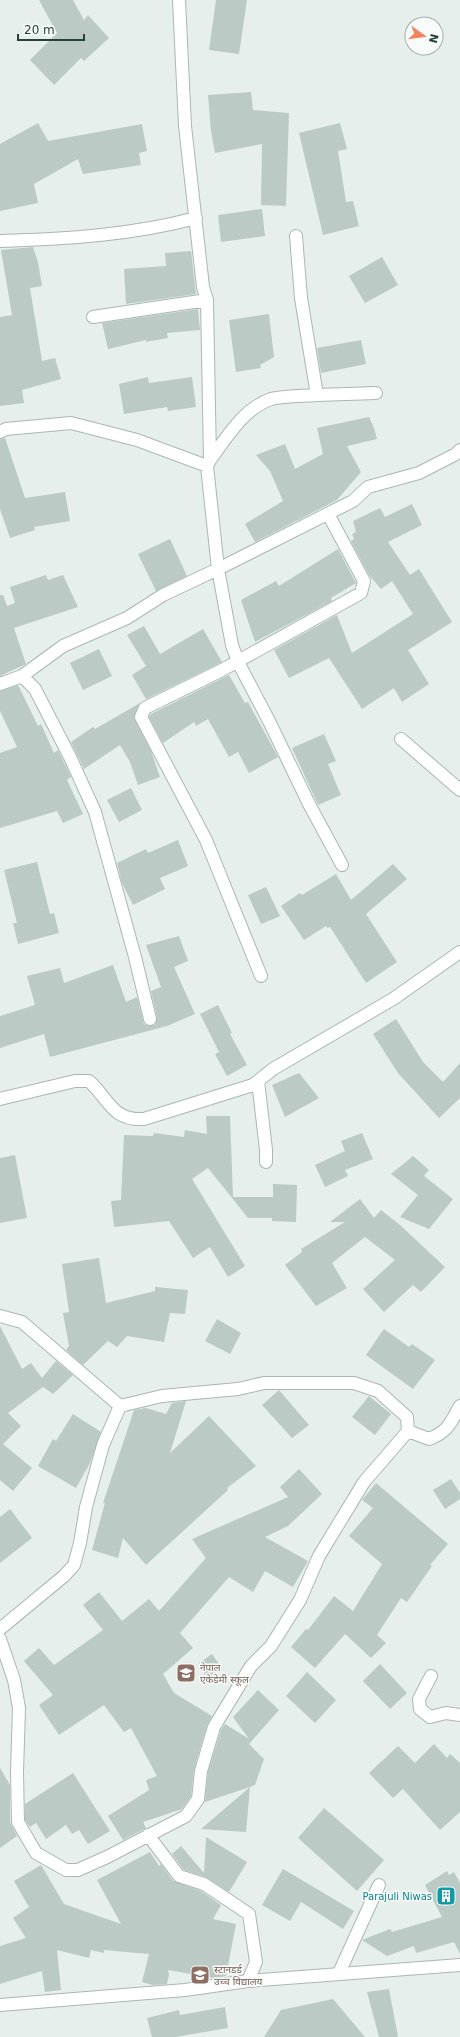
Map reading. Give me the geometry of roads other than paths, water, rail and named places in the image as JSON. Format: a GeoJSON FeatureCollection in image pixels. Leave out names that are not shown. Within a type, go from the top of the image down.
{"type":"FeatureCollection","features":[{"type":"Feature","properties":{"kind":"street"},"geometry":{"type":"LineString","coordinates":[[179,0],[185,126],[203,287],[207,300],[208,463],[218,568],[232,645],[238,662],[270,723],[309,804],[342,865]]}},
{"type":"Feature","properties":{"kind":"street"},"geometry":{"type":"LineString","coordinates":[[0,241],[53,240],[152,229],[196,218]]}},
{"type":"Feature","properties":{"kind":"street"},"geometry":{"type":"LineString","coordinates":[[296,236],[300,298],[317,394]]}},
{"type":"Feature","properties":{"kind":"street"},"geometry":{"type":"LineString","coordinates":[[93,317],[207,300]]}},
{"type":"Feature","properties":{"kind":"street"},"geometry":{"type":"LineString","coordinates":[[208,463],[239,420],[257,406],[272,399],[317,394],[376,393]]}},
{"type":"Feature","properties":{"kind":"street"},"geometry":{"type":"LineString","coordinates":[[0,432],[6,429],[71,423],[137,440],[208,463]]}},
{"type":"Feature","properties":{"kind":"street"},"geometry":{"type":"LineString","coordinates":[[0,684],[22,676],[63,646],[127,618],[163,595],[235,558],[262,547],[353,501],[368,488],[419,473],[456,454],[460,450]]}},
{"type":"Feature","properties":{"kind":"street"},"geometry":{"type":"LineString","coordinates":[[261,976],[206,840],[141,717],[145,708],[238,662],[361,593],[364,580],[328,514]]}},
{"type":"Feature","properties":{"kind":"street"},"geometry":{"type":"LineString","coordinates":[[22,676],[35,689],[70,757],[95,812],[135,957],[150,1019]]}},
{"type":"Feature","properties":{"kind":"street"},"geometry":{"type":"LineString","coordinates":[[401,739],[460,790]]}},
{"type":"Feature","properties":{"kind":"street"},"geometry":{"type":"LineString","coordinates":[[0,1099],[75,1081],[89,1081],[111,1108],[131,1120],[144,1119],[253,1084],[273,1070],[394,999],[460,952]]}},
{"type":"Feature","properties":{"kind":"street"},"geometry":{"type":"LineString","coordinates":[[258,1081],[266,1162]]}},
{"type":"Feature","properties":{"kind":"street"},"geometry":{"type":"LineString","coordinates":[[0,1316],[22,1322],[120,1406]]}},
{"type":"Feature","properties":{"kind":"street"},"geometry":{"type":"LineString","coordinates":[[0,1639],[14,1680],[19,1708],[16,1772],[18,1822],[36,1853],[66,1870],[78,1870],[107,1857],[186,1816],[198,1799],[201,1770],[214,1727],[251,1666],[271,1646],[300,1600],[319,1556],[364,1482],[408,1431],[407,1417],[378,1391],[354,1383],[264,1384],[162,1396],[120,1406]]}},
{"type":"Feature","properties":{"kind":"street"},"geometry":{"type":"LineString","coordinates":[[0,1629],[64,1576],[74,1565],[80,1543],[86,1507],[103,1445],[120,1406]]}},
{"type":"Feature","properties":{"kind":"street"},"geometry":{"type":"LineString","coordinates":[[408,1431],[429,1439],[441,1435],[448,1428],[460,1406]]}},
{"type":"Feature","properties":{"kind":"street"},"geometry":{"type":"LineString","coordinates":[[431,1676],[419,1700],[420,1709],[430,1717],[446,1714],[460,1715]]}},
{"type":"Feature","properties":{"kind":"street"},"geometry":{"type":"LineString","coordinates":[[148,1835],[179,1876],[204,1884],[249,1914],[256,1962],[248,1981]]}},
{"type":"Feature","properties":{"kind":"street"},"geometry":{"type":"LineString","coordinates":[[339,1973],[379,1885]]}},
{"type":"Feature","properties":{"kind":"street"},"geometry":{"type":"LineString","coordinates":[[0,2005],[185,1990],[248,1981],[339,1973],[460,1965]]}},
{"type":"Feature","properties":{"kind":"place","name":"नेपाल एकेडेमी स्कूल"},"geometry":{"type":"Point","coordinates":[186,1673]}},
{"type":"Feature","properties":{"kind":"place","name":"Parajuli Niwas"},"geometry":{"type":"Point","coordinates":[446,1896]}},
{"type":"Feature","properties":{"kind":"place","name":"स्टानडर्ड उच्च विद्यालय"},"geometry":{"type":"Point","coordinates":[200,1975]}}]}
